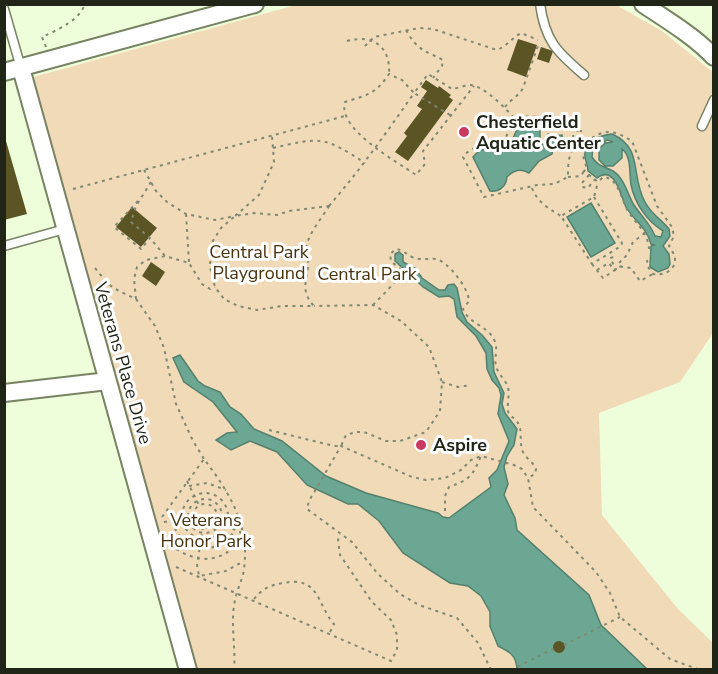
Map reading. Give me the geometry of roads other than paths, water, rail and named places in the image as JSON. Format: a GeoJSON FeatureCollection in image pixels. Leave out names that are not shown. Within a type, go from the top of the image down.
{"type":"FeatureCollection","features":[{"type":"Feature","properties":{"kind":"street"},"geometry":{"type":"LineString","coordinates":[[13,70],[255,4]]}},
{"type":"Feature","properties":{"kind":"street"},"geometry":{"type":"LineString","coordinates":[[643,4],[667,19],[714,57]]}},
{"type":"Feature","properties":{"kind":"street","name":"Veterans Place Drive"},"geometry":{"type":"LineString","coordinates":[[13,70],[66,229],[188,669]]}},
{"type":"Feature","properties":{"kind":"street"},"geometry":{"type":"LineString","coordinates":[[4,393],[108,381]]}},
{"type":"Feature","properties":{"kind":"lane"},"geometry":{"type":"LineString","coordinates":[[540,4],[548,38],[564,58],[584,75]]}},
{"type":"Feature","properties":{"kind":"lane"},"geometry":{"type":"LineString","coordinates":[[6,6],[13,70]]}},
{"type":"Feature","properties":{"kind":"lane"},"geometry":{"type":"LineString","coordinates":[[702,126],[714,100]]}},
{"type":"Feature","properties":{"kind":"lane"},"geometry":{"type":"LineString","coordinates":[[4,246],[66,229]]}},
{"type":"Feature","properties":{"kind":"place","name":"Chesterfield Aquatic Center"},"geometry":{"type":"Point","coordinates":[464,132]}},
{"type":"Feature","properties":{"kind":"place","name":"Aspire"},"geometry":{"type":"Point","coordinates":[421,445]}},
{"type":"Feature","properties":{"kind":"park label","name":"Central Park Playground"},"geometry":{"type":"Point","coordinates":[259,262]}},
{"type":"Feature","properties":{"kind":"park label","name":"Central Park"},"geometry":{"type":"Point","coordinates":[367,274]}},
{"type":"Feature","properties":{"kind":"park label","name":"Veterans Honor Park"},"geometry":{"type":"Point","coordinates":[206,530]}}]}
